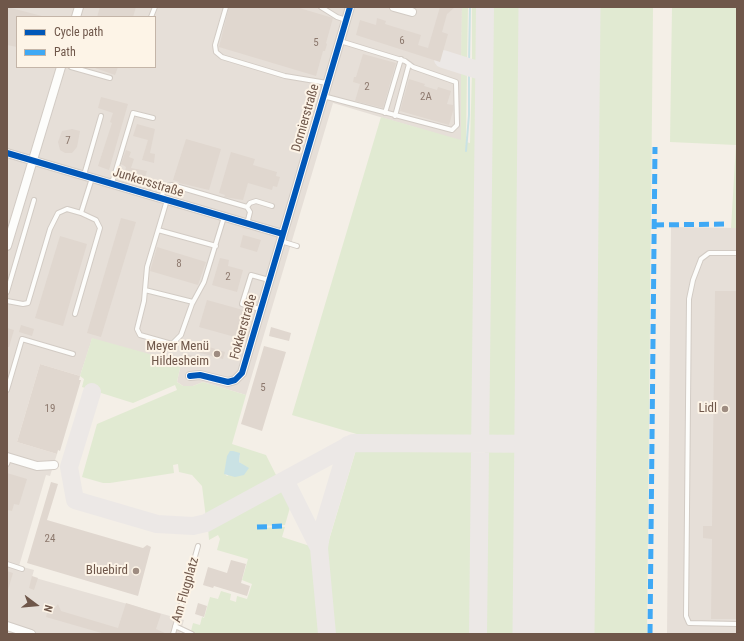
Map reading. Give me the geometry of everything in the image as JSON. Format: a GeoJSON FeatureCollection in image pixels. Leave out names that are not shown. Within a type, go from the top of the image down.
{"type":"FeatureCollection","features":[{"type":"Feature","properties":{"kind":"street","name":"Dornierstraße"},"geometry":{"type":"LineString","coordinates":[[283,234],[350,7]]}},
{"type":"Feature","properties":{"kind":"street"},"geometry":{"type":"LineString","coordinates":[[394,7],[412,12]]}},
{"type":"Feature","properties":{"kind":"street"},"geometry":{"type":"LineString","coordinates":[[7,246],[61,68]]}},
{"type":"Feature","properties":{"kind":"street","name":"Junkersstraße"},"geometry":{"type":"LineString","coordinates":[[7,153],[283,234]]}},
{"type":"Feature","properties":{"kind":"street","name":"Fokkerstraße"},"geometry":{"type":"LineString","coordinates":[[190,376],[200,375],[228,382],[237,379],[242,373],[283,234]]}},
{"type":"Feature","properties":{"kind":"street"},"geometry":{"type":"LineString","coordinates":[[8,460],[37,466],[54,465]]}},
{"type":"Feature","properties":{"kind":"street"},"geometry":{"type":"LineString","coordinates":[[7,626],[31,634]]}},
{"type":"Feature","properties":{"kind":"lane"},"geometry":{"type":"LineString","coordinates":[[226,7],[215,45],[216,52],[222,57],[285,76],[327,83]]}},
{"type":"Feature","properties":{"kind":"lane"},"geometry":{"type":"LineString","coordinates":[[321,7],[346,20]]}},
{"type":"Feature","properties":{"kind":"lane"},"geometry":{"type":"LineString","coordinates":[[323,96],[452,130],[456,125],[456,82],[413,68],[401,59],[340,41]]}},
{"type":"Feature","properties":{"kind":"lane"},"geometry":{"type":"LineString","coordinates":[[385,113],[401,59]]}},
{"type":"Feature","properties":{"kind":"lane"},"geometry":{"type":"LineString","coordinates":[[395,116],[409,64]]}},
{"type":"Feature","properties":{"kind":"lane"},"geometry":{"type":"LineString","coordinates":[[75,68],[110,78]]}},
{"type":"Feature","properties":{"kind":"lane"},"geometry":{"type":"LineString","coordinates":[[112,184],[132,115],[136,112],[153,118]]}},
{"type":"Feature","properties":{"kind":"lane"},"geometry":{"type":"LineString","coordinates":[[82,213],[101,116]]}},
{"type":"Feature","properties":{"kind":"lane"},"geometry":{"type":"LineString","coordinates":[[224,217],[204,282],[193,302],[181,335],[172,344],[140,334],[137,329],[148,267],[158,230],[165,187],[172,185],[247,207],[250,212],[247,224]]}},
{"type":"Feature","properties":{"kind":"lane"},"geometry":{"type":"LineString","coordinates":[[7,292],[34,200]]}},
{"type":"Feature","properties":{"kind":"lane"},"geometry":{"type":"LineString","coordinates":[[247,207],[250,202],[256,201],[272,206]]}},
{"type":"Feature","properties":{"kind":"lane"},"geometry":{"type":"LineString","coordinates":[[7,301],[28,304],[50,229],[58,213],[67,209],[82,213],[96,220],[100,228],[75,314]]}},
{"type":"Feature","properties":{"kind":"lane"},"geometry":{"type":"LineString","coordinates":[[158,230],[216,246]]}},
{"type":"Feature","properties":{"kind":"lane"},"geometry":{"type":"LineString","coordinates":[[283,234],[284,242],[297,246]]}},
{"type":"Feature","properties":{"kind":"lane"},"geometry":{"type":"LineString","coordinates":[[737,253],[709,253],[701,259],[693,280],[689,299],[686,616],[690,623],[737,624]]}},
{"type":"Feature","properties":{"kind":"lane"},"geometry":{"type":"LineString","coordinates":[[260,309],[242,304],[251,275],[269,280]]}},
{"type":"Feature","properties":{"kind":"lane"},"geometry":{"type":"LineString","coordinates":[[145,290],[193,302]]}},
{"type":"Feature","properties":{"kind":"lane"},"geometry":{"type":"LineString","coordinates":[[7,390],[22,339],[73,354]]}},
{"type":"Feature","properties":{"kind":"lane","name":"Am Flugplatz"},"geometry":{"type":"LineString","coordinates":[[173,634],[198,546]]}},
{"type":"Feature","properties":{"kind":"lane"},"geometry":{"type":"LineString","coordinates":[[7,564],[22,569]]}},
{"type":"Feature","properties":{"kind":"lane"},"geometry":{"type":"LineString","coordinates":[[175,626],[192,634]]}},
{"type":"Feature","properties":{"kind":"shaded area"},"geometry":{"type":"Polygon","coordinates":[[[7,7],[462,7],[461,141],[333,103],[246,395],[203,382],[193,386],[183,386],[177,382],[180,368],[92,339],[80,376],[40,364],[17,442],[57,454],[50,476],[46,475],[19,566],[34,570],[32,577],[184,620],[180,634],[7,634],[7,7]]]}},
{"type":"Feature","properties":{"kind":"shaded area"},"geometry":{"type":"Polygon","coordinates":[[[671,227],[737,228],[737,634],[667,634],[671,227]]]}},
{"type":"Feature","properties":{"kind":"green space"},"geometry":{"type":"Polygon","coordinates":[[[462,7],[468,7],[467,62],[461,61],[462,7]]]}},
{"type":"Feature","properties":{"kind":"green space"},"geometry":{"type":"Polygon","coordinates":[[[472,7],[479,7],[479,66],[472,64],[472,7]]]}},
{"type":"Feature","properties":{"kind":"green space"},"geometry":{"type":"Polygon","coordinates":[[[490,7],[530,7],[525,436],[485,436],[490,7]]]}},
{"type":"Feature","properties":{"kind":"green space"},"geometry":{"type":"Polygon","coordinates":[[[553,7],[653,7],[647,634],[547,634],[553,7]]]}},
{"type":"Feature","properties":{"kind":"green space"},"geometry":{"type":"Polygon","coordinates":[[[672,7],[737,7],[737,228],[731,228],[736,145],[670,142],[672,7]]]}},
{"type":"Feature","properties":{"kind":"green space"},"geometry":{"type":"Polygon","coordinates":[[[461,69],[467,71],[466,142],[470,143],[472,72],[479,74],[475,432],[471,436],[360,435],[292,415],[381,117],[461,140],[461,69]]]}},
{"type":"Feature","properties":{"kind":"green space"},"geometry":{"type":"Polygon","coordinates":[[[92,338],[178,362],[180,368],[177,382],[183,386],[193,386],[203,382],[246,395],[232,444],[266,455],[278,479],[206,518],[202,486],[192,475],[179,472],[178,464],[173,465],[174,473],[110,483],[103,483],[82,477],[97,424],[177,390],[175,385],[133,403],[82,387],[84,379],[80,376],[92,338]],[[240,454],[225,474],[227,476],[243,465],[239,462],[240,454]]]}},
{"type":"Feature","properties":{"kind":"green space"},"geometry":{"type":"Polygon","coordinates":[[[356,450],[471,451],[475,455],[473,634],[332,634],[324,550],[326,550],[356,450]]]}},
{"type":"Feature","properties":{"kind":"green space"},"geometry":{"type":"Polygon","coordinates":[[[485,451],[525,451],[523,634],[483,634],[485,451]]]}},
{"type":"Feature","properties":{"kind":"green space"},"geometry":{"type":"Polygon","coordinates":[[[279,488],[283,489],[291,504],[285,525],[258,526],[257,528],[285,527],[282,537],[313,547],[322,634],[197,634],[191,631],[193,623],[200,625],[202,617],[204,618],[210,597],[218,599],[221,591],[231,594],[230,600],[236,602],[237,596],[247,599],[252,584],[242,580],[248,559],[217,550],[220,539],[218,535],[209,540],[208,528],[279,488]]]}},
{"type":"Feature","properties":{"kind":"water"},"geometry":{"type":"Polygon","coordinates":[[[230,451],[240,453],[239,462],[249,468],[244,475],[235,477],[224,474],[227,456],[230,451]]]}},
{"type":"Feature","properties":{"kind":"building"},"geometry":{"type":"Polygon","coordinates":[[[7,7],[42,16],[16,16],[16,47],[7,45],[7,7]]]}},
{"type":"Feature","properties":{"kind":"building"},"geometry":{"type":"Polygon","coordinates":[[[100,7],[136,7],[133,16],[97,16],[100,7]]]}},
{"type":"Feature","properties":{"kind":"building"},"geometry":{"type":"Polygon","coordinates":[[[229,7],[296,7],[333,18],[325,51],[323,51],[316,76],[219,47],[229,7]]]}},
{"type":"Feature","properties":{"kind":"building"},"geometry":{"type":"Polygon","coordinates":[[[440,7],[455,7],[447,14],[442,32],[448,34],[440,62],[356,35],[360,20],[376,25],[377,18],[386,21],[385,24],[421,35],[418,45],[428,48],[440,7]]]}},
{"type":"Feature","properties":{"kind":"building"},"geometry":{"type":"Polygon","coordinates":[[[363,54],[396,63],[383,108],[355,101],[360,84],[353,82],[363,54]]]}},
{"type":"Feature","properties":{"kind":"building"},"geometry":{"type":"Polygon","coordinates":[[[95,68],[118,68],[115,75],[95,68]]]}},
{"type":"Feature","properties":{"kind":"building"},"geometry":{"type":"Polygon","coordinates":[[[409,79],[437,90],[438,87],[451,91],[447,104],[453,105],[449,125],[400,111],[409,79]]]}},
{"type":"Feature","properties":{"kind":"building"},"geometry":{"type":"Polygon","coordinates":[[[101,97],[128,104],[109,170],[98,166],[112,123],[110,122],[113,113],[98,108],[101,97]]]}},
{"type":"Feature","properties":{"kind":"building"},"geometry":{"type":"Polygon","coordinates":[[[137,124],[155,129],[150,153],[155,154],[154,163],[142,160],[148,140],[133,136],[137,124]]]}},
{"type":"Feature","properties":{"kind":"building"},"geometry":{"type":"Polygon","coordinates":[[[72,129],[80,131],[77,147],[72,153],[65,153],[60,150],[58,142],[62,131],[72,129]]]}},
{"type":"Feature","properties":{"kind":"building"},"geometry":{"type":"Polygon","coordinates":[[[186,139],[221,149],[209,190],[179,183],[173,180],[186,139]]]}},
{"type":"Feature","properties":{"kind":"building"},"geometry":{"type":"Polygon","coordinates":[[[126,150],[131,152],[129,157],[134,159],[131,168],[147,171],[144,181],[124,175],[126,167],[121,164],[126,150]]]}},
{"type":"Feature","properties":{"kind":"building"},"geometry":{"type":"Polygon","coordinates":[[[231,152],[255,159],[253,165],[277,172],[276,176],[280,177],[277,187],[273,186],[272,190],[248,183],[243,200],[224,197],[225,195],[219,193],[231,152]]]}},
{"type":"Feature","properties":{"kind":"building"},"geometry":{"type":"Polygon","coordinates":[[[121,218],[136,222],[101,337],[87,333],[121,218]]]}},
{"type":"Feature","properties":{"kind":"building"},"geometry":{"type":"Polygon","coordinates":[[[243,235],[261,240],[257,252],[240,247],[243,235]]]}},
{"type":"Feature","properties":{"kind":"building"},"geometry":{"type":"Polygon","coordinates":[[[60,236],[87,244],[63,326],[35,318],[60,236]]]}},
{"type":"Feature","properties":{"kind":"building"},"geometry":{"type":"Polygon","coordinates":[[[157,247],[206,262],[198,285],[150,271],[157,247]]]}},
{"type":"Feature","properties":{"kind":"building"},"geometry":{"type":"Polygon","coordinates":[[[220,258],[229,260],[228,266],[243,270],[237,292],[212,285],[220,258]]]}},
{"type":"Feature","properties":{"kind":"building","name":"Lidl"},"geometry":{"type":"Polygon","coordinates":[[[715,291],[737,291],[737,619],[711,619],[712,539],[703,538],[703,526],[712,526],[715,291]]]}},
{"type":"Feature","properties":{"kind":"building"},"geometry":{"type":"Polygon","coordinates":[[[207,300],[243,310],[235,337],[199,327],[207,300]]]}},
{"type":"Feature","properties":{"kind":"building"},"geometry":{"type":"Polygon","coordinates":[[[21,325],[34,329],[32,336],[19,332],[21,325]]]}},
{"type":"Feature","properties":{"kind":"building"},"geometry":{"type":"Polygon","coordinates":[[[271,327],[291,333],[289,341],[269,336],[271,327]]]}},
{"type":"Feature","properties":{"kind":"building"},"geometry":{"type":"Polygon","coordinates":[[[7,328],[14,330],[9,347],[7,347],[7,328]]]}},
{"type":"Feature","properties":{"kind":"building"},"geometry":{"type":"Polygon","coordinates":[[[196,341],[225,352],[223,359],[193,351],[196,341]]]}},
{"type":"Feature","properties":{"kind":"building"},"geometry":{"type":"Polygon","coordinates":[[[264,346],[286,352],[262,431],[241,424],[264,346]]]}},
{"type":"Feature","properties":{"kind":"building"},"geometry":{"type":"Polygon","coordinates":[[[186,354],[194,356],[193,362],[185,360],[186,354]]]}},
{"type":"Feature","properties":{"kind":"building"},"geometry":{"type":"Polygon","coordinates":[[[40,364],[80,376],[79,380],[81,380],[60,451],[58,450],[57,454],[17,442],[40,364]]]}},
{"type":"Feature","properties":{"kind":"building"},"geometry":{"type":"Polygon","coordinates":[[[7,473],[27,479],[19,505],[14,504],[12,511],[7,510],[7,473]]]}},
{"type":"Feature","properties":{"kind":"building"},"geometry":{"type":"Polygon","coordinates":[[[51,482],[58,484],[47,520],[143,548],[147,545],[151,547],[138,596],[27,563],[51,482]]]}},
{"type":"Feature","properties":{"kind":"building"},"geometry":{"type":"Polygon","coordinates":[[[231,560],[246,564],[241,583],[250,586],[247,596],[214,586],[213,588],[203,585],[208,567],[227,573],[231,560]]]}},
{"type":"Feature","properties":{"kind":"building"},"geometry":{"type":"Polygon","coordinates":[[[7,571],[13,573],[8,590],[7,589],[7,571]]]}},
{"type":"Feature","properties":{"kind":"building"},"geometry":{"type":"Polygon","coordinates":[[[32,576],[38,578],[34,590],[29,588],[32,576]]]}},
{"type":"Feature","properties":{"kind":"building"},"geometry":{"type":"Polygon","coordinates":[[[126,603],[161,614],[156,629],[167,634],[105,634],[46,617],[49,606],[55,608],[58,604],[61,611],[118,628],[126,603]]]}},
{"type":"Feature","properties":{"kind":"building"},"geometry":{"type":"Polygon","coordinates":[[[198,603],[207,606],[204,617],[195,614],[198,603]]]}},
{"type":"Feature","properties":{"kind":"waterway"},"geometry":{"type":"LineString","coordinates":[[469,63],[470,7]]}},
{"type":"Feature","properties":{"kind":"waterway"},"geometry":{"type":"LineString","coordinates":[[466,151],[469,115],[469,71]]}},
{"type":"Feature","properties":{"kind":"taxiway"},"geometry":{"type":"LineString","coordinates":[[478,634],[485,7]]}},
{"type":"Feature","properties":{"kind":"taxiway"},"geometry":{"type":"LineString","coordinates":[[443,59],[484,72]]}},
{"type":"Feature","properties":{"kind":"taxiway"},"geometry":{"type":"LineString","coordinates":[[92,392],[69,467],[75,500],[157,524],[193,526],[206,523],[353,443],[574,444]]}},
{"type":"Feature","properties":{"kind":"taxiway"},"geometry":{"type":"LineString","coordinates":[[327,634],[319,548],[321,535],[348,445]]}},
{"type":"Feature","properties":{"kind":"taxiway"},"geometry":{"type":"LineString","coordinates":[[285,480],[319,548]]}},
{"type":"Feature","properties":{"kind":"runway"},"geometry":{"type":"LineString","coordinates":[[535,634],[541,7]]}},
{"type":"Feature","properties":{"kind":"runway"},"geometry":{"type":"LineString","coordinates":[[572,634],[578,7]]}},
{"type":"Feature","properties":{"kind":"marked path"},"geometry":{"type":"LineString","coordinates":[[650,634],[655,147]]}},
{"type":"Feature","properties":{"kind":"marked path"},"geometry":{"type":"LineString","coordinates":[[654,225],[728,224]]}},
{"type":"Feature","properties":{"kind":"marked path"},"geometry":{"type":"LineString","coordinates":[[257,527],[285,526]]}},
{"type":"Feature","properties":{"kind":"cycle path"},"geometry":{"type":"LineString","coordinates":[[190,376],[200,375],[228,382],[235,380],[242,373],[350,7]]}},
{"type":"Feature","properties":{"kind":"cycle path"},"geometry":{"type":"LineString","coordinates":[[7,153],[283,234]]}},
{"type":"Feature","properties":{"kind":"place","name":"Meyer Menü Hildesheim"},"geometry":{"type":"Point","coordinates":[217,354]}},
{"type":"Feature","properties":{"kind":"place","name":"Lidl"},"geometry":{"type":"Point","coordinates":[725,409]}},
{"type":"Feature","properties":{"kind":"place","name":"Bluebird"},"geometry":{"type":"Point","coordinates":[136,571]}}]}
